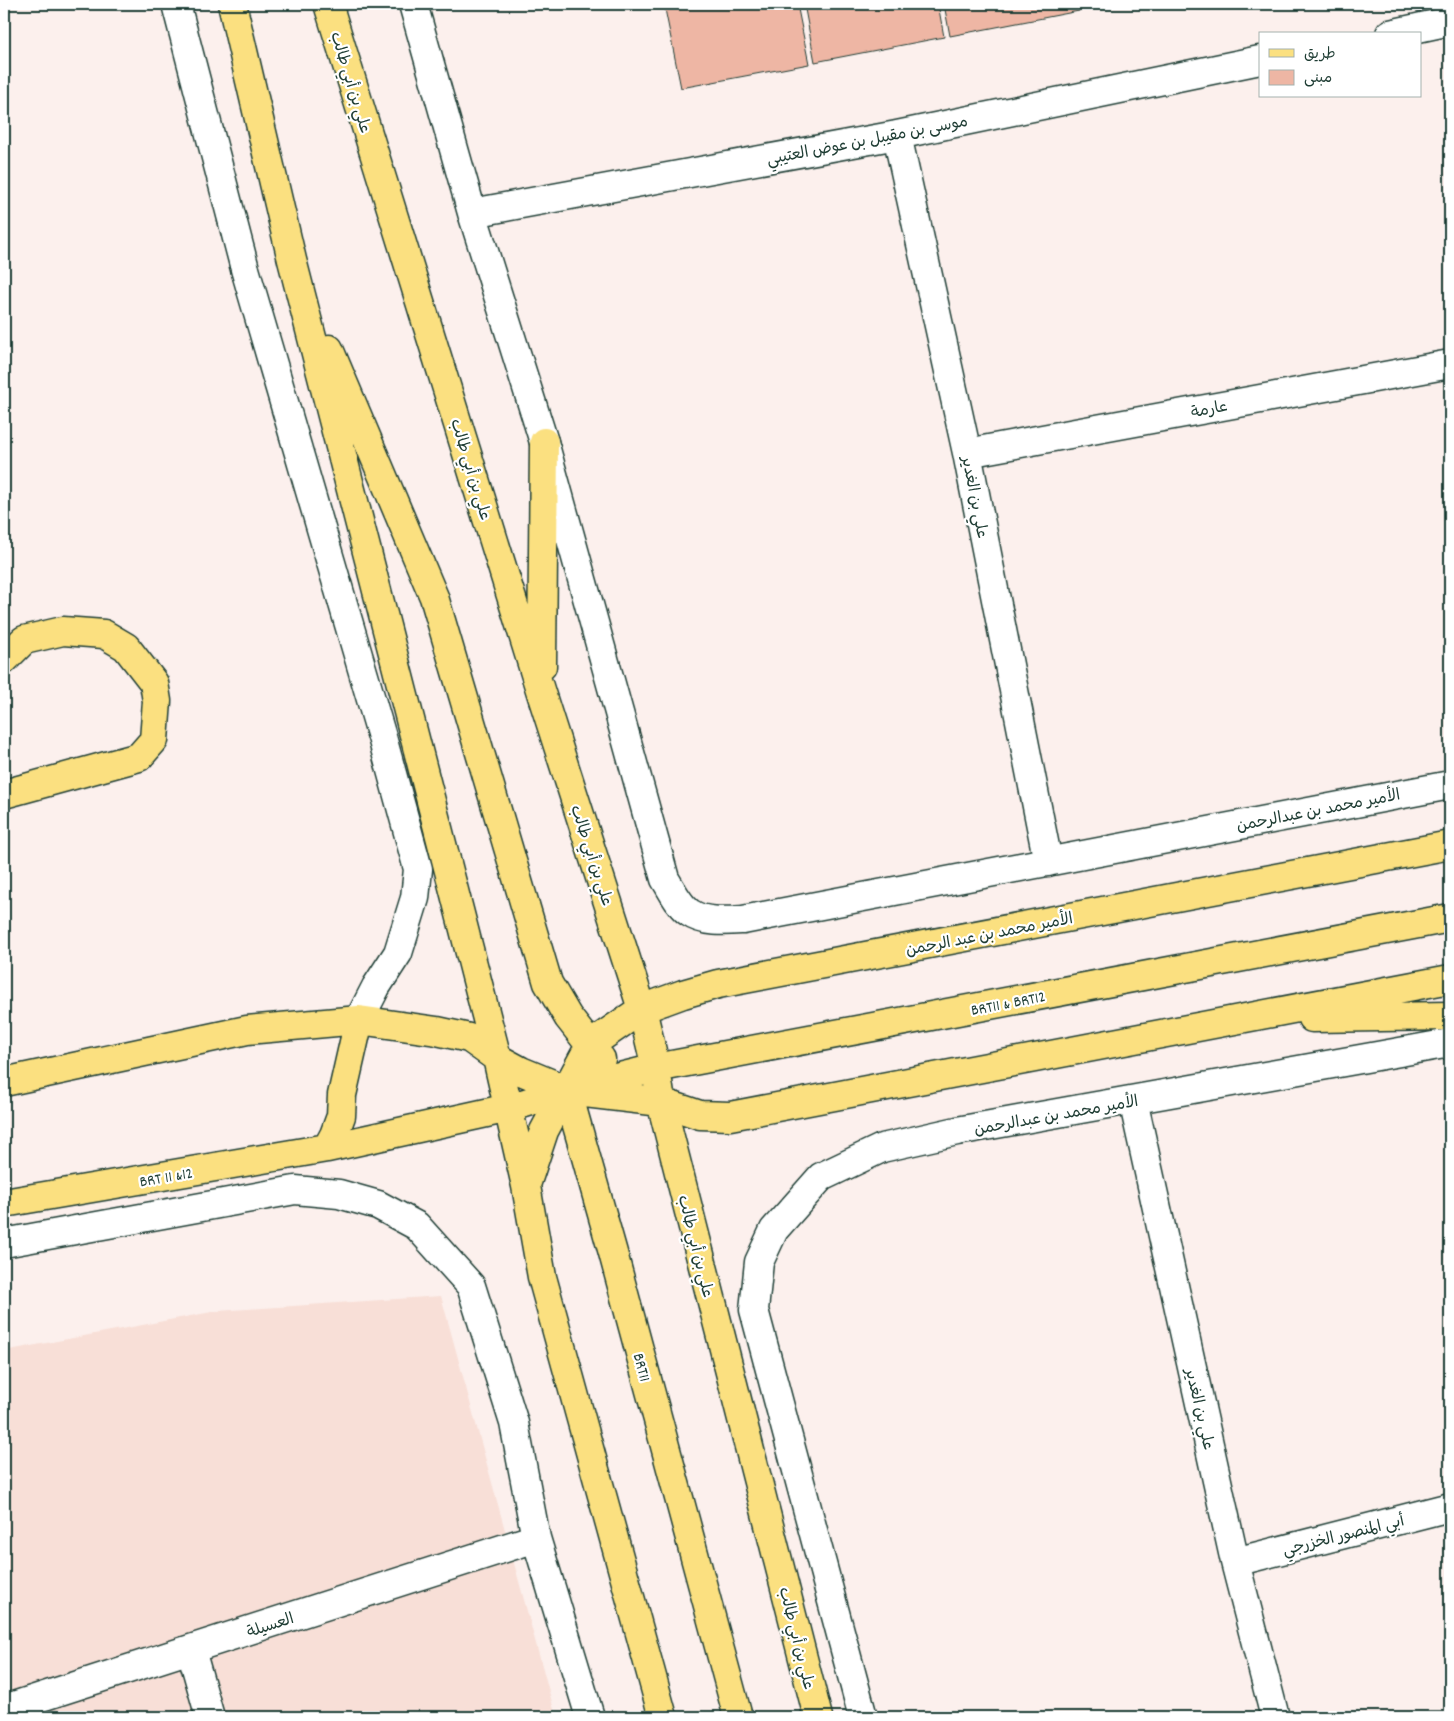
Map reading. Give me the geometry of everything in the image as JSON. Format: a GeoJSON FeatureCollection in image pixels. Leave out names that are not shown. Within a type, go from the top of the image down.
{"type":"FeatureCollection","features":[{"type":"Feature","properties":{"kind":"main road"},"geometry":{"type":"LineString","coordinates":[[232,4],[292,260],[498,1058],[526,1186],[542,1277],[663,1717]]}},
{"type":"Feature","properties":{"kind":"main road","name":"علي بن أبي طالب"},"geometry":{"type":"LineString","coordinates":[[328,4],[541,693],[642,1009],[656,1068],[660,1102],[818,1717]]}},
{"type":"Feature","properties":{"kind":"main road"},"geometry":{"type":"LineString","coordinates":[[292,260],[434,597],[548,983],[568,1017],[610,1069],[660,1102]]}},
{"type":"Feature","properties":{"kind":"main road"},"geometry":{"type":"LineString","coordinates":[[541,693],[544,442]]}},
{"type":"Feature","properties":{"kind":"main road"},"geometry":{"type":"LineString","coordinates":[[4,660],[24,640],[63,631],[104,634],[126,647],[154,683],[157,701],[154,740],[139,757],[4,794]]}},
{"type":"Feature","properties":{"kind":"main road","name":"الأمير محمد بن عبد الرحمن"},"geometry":{"type":"LineString","coordinates":[[526,1186],[544,1131],[590,1045],[642,1009],[718,984],[1450,845]]}},
{"type":"Feature","properties":{"kind":"main road","name":"BRT11 & BRT12"},"geometry":{"type":"LineString","coordinates":[[567,1090],[656,1068],[1450,918]]}},
{"type":"Feature","properties":{"kind":"main road"},"geometry":{"type":"LineString","coordinates":[[4,1082],[247,1030],[359,1020],[437,1030],[469,1038],[521,1071],[567,1090],[660,1102],[700,1115],[730,1116],[1450,979]]}},
{"type":"Feature","properties":{"kind":"main road"},"geometry":{"type":"LineString","coordinates":[[1248,1018],[1450,1016]]}},
{"type":"Feature","properties":{"kind":"main road"},"geometry":{"type":"LineString","coordinates":[[327,1148],[334,1136],[341,1116],[342,1094],[359,1020]]}},
{"type":"Feature","properties":{"kind":"main road","name":"BRT 11 &12"},"geometry":{"type":"LineString","coordinates":[[4,1203],[327,1148],[509,1108],[567,1090]]}},
{"type":"Feature","properties":{"kind":"main road","name":"BRT11"},"geometry":{"type":"LineString","coordinates":[[567,1090],[738,1717]]}},
{"type":"Feature","properties":{"kind":"street"},"geometry":{"type":"LineString","coordinates":[[176,4],[244,269],[382,737],[418,869],[415,898],[398,953],[376,987],[359,1020]]}},
{"type":"Feature","properties":{"kind":"street"},"geometry":{"type":"LineString","coordinates":[[413,4],[472,213],[544,442]]}},
{"type":"Feature","properties":{"kind":"street"},"geometry":{"type":"LineString","coordinates":[[1400,32],[1450,22]]}},
{"type":"Feature","properties":{"kind":"street","name":"موسى بن مقيبل بن عوض العتيبي"},"geometry":{"type":"LineString","coordinates":[[472,213],[897,135],[1259,60]]}},
{"type":"Feature","properties":{"kind":"street","name":"علي بن الغدير"},"geometry":{"type":"LineString","coordinates":[[897,135],[967,453],[1048,862]]}},
{"type":"Feature","properties":{"kind":"street","name":"عارمة"},"geometry":{"type":"LineString","coordinates":[[967,453],[1450,364]]}},
{"type":"Feature","properties":{"kind":"street","name":"الأمير محمد بن عبدالرحمن"},"geometry":{"type":"LineString","coordinates":[[544,442],[665,879],[680,903],[690,914],[721,921],[743,920],[1450,785]]}},
{"type":"Feature","properties":{"kind":"street","name":"الأمير محمد بن عبدالرحمن"},"geometry":{"type":"LineString","coordinates":[[864,1717],[754,1310],[758,1262],[774,1230],[821,1177],[882,1148],[957,1131],[1450,1043]]}},
{"type":"Feature","properties":{"kind":"street","name":"علي بن الغدير"},"geometry":{"type":"LineString","coordinates":[[1133,1100],[1235,1562],[1275,1717]]}},
{"type":"Feature","properties":{"kind":"street"},"geometry":{"type":"LineString","coordinates":[[4,1243],[295,1190],[339,1194],[378,1205],[417,1226],[471,1286],[514,1423],[536,1538],[590,1717]]}},
{"type":"Feature","properties":{"kind":"street","name":"أبي المنصور الخزرجي"},"geometry":{"type":"LineString","coordinates":[[1235,1562],[1450,1507]]}},
{"type":"Feature","properties":{"kind":"street","name":"العسيلة"},"geometry":{"type":"LineString","coordinates":[[4,1709],[536,1538]]}},
{"type":"Feature","properties":{"kind":"street"},"geometry":{"type":"LineString","coordinates":[[191,1650],[210,1717]]}},
{"type":"Feature","properties":{"kind":"shaded area"},"geometry":{"type":"Polygon","coordinates":[[[441,1296],[556,1717],[4,1717],[4,1351],[217,1311],[441,1296]]]}},
{"type":"Feature","properties":{"kind":"building"},"geometry":{"type":"Polygon","coordinates":[[[664,4],[797,4],[809,64],[681,88],[664,4]]]}},
{"type":"Feature","properties":{"kind":"building"},"geometry":{"type":"Polygon","coordinates":[[[804,4],[938,4],[944,37],[815,62],[804,4]]]}},
{"type":"Feature","properties":{"kind":"building"},"geometry":{"type":"Polygon","coordinates":[[[944,4],[1078,4],[1079,11],[950,36],[944,4]]]}},
{"type":"Feature","properties":{"kind":"building"},"geometry":{"type":"Polygon","coordinates":[[[1086,4],[1121,4],[1087,10],[1086,4]]]}}]}
